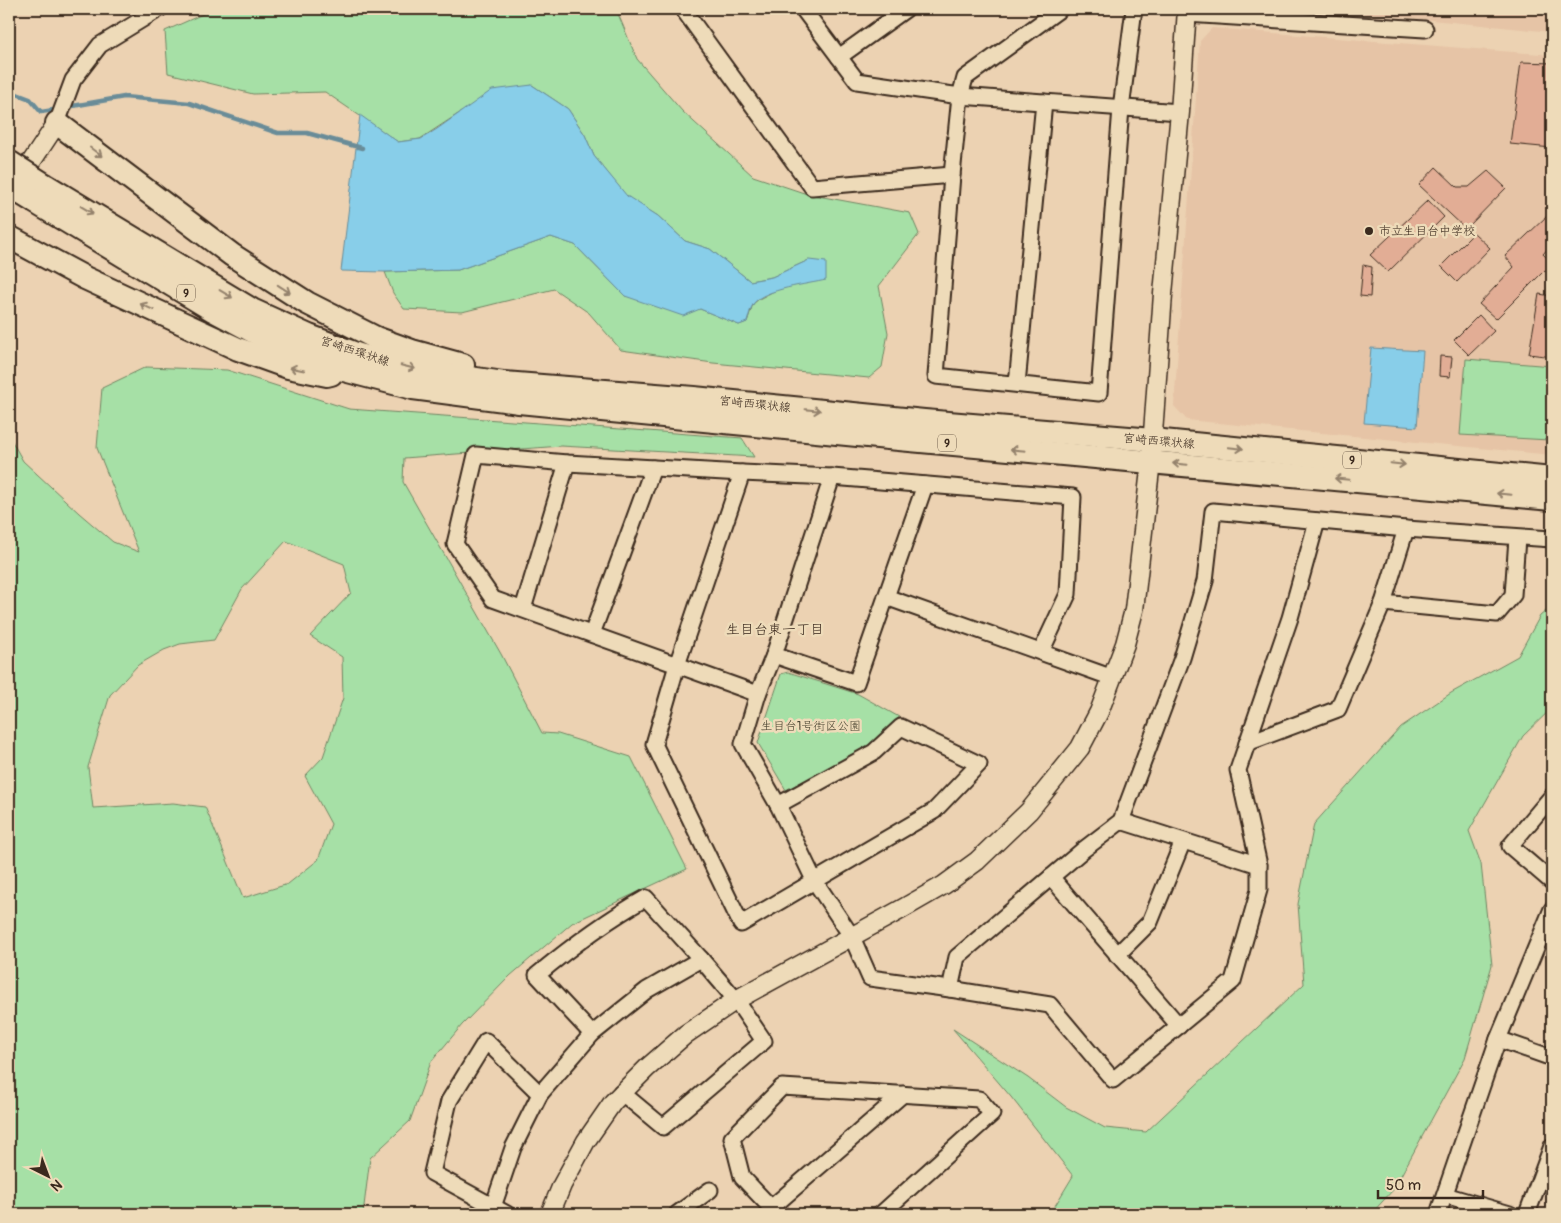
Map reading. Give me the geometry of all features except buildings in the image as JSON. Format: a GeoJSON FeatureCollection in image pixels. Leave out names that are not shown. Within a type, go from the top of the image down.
{"type":"FeatureCollection","features":[{"type":"Feature","properties":{"kind":"main road"},"geometry":{"type":"LineString","coordinates":[[57,123],[232,255],[307,303],[376,338],[412,351],[472,367],[679,389],[694,398]]}},
{"type":"Feature","properties":{"kind":"main road","name":"宮崎西環状線"},"geometry":{"type":"LineString","coordinates":[[9,162],[40,193],[213,310],[273,342],[344,370],[413,388],[519,402],[888,438],[1152,451],[1552,479]]}},
{"type":"Feature","properties":{"kind":"main road","name":"宮崎西環状線"},"geometry":{"type":"LineString","coordinates":[[9,186],[40,193],[252,310],[308,336],[359,355],[422,371],[504,383],[694,398],[914,420],[1152,451],[1552,499]]}},
{"type":"Feature","properties":{"kind":"main road"},"geometry":{"type":"LineString","coordinates":[[9,237],[85,278],[238,349],[288,367],[326,375],[344,370]]}},
{"type":"Feature","properties":{"kind":"street"},"geometry":{"type":"LineString","coordinates":[[9,191],[19,180],[57,123],[73,80],[100,46],[160,9]]}},
{"type":"Feature","properties":{"kind":"street"},"geometry":{"type":"LineString","coordinates":[[683,9],[812,187],[952,175]]}},
{"type":"Feature","properties":{"kind":"street"},"geometry":{"type":"LineString","coordinates":[[803,9],[858,82],[960,96],[1180,112]]}},
{"type":"Feature","properties":{"kind":"street"},"geometry":{"type":"LineString","coordinates":[[839,57],[906,9]]}},
{"type":"Feature","properties":{"kind":"street"},"geometry":{"type":"LineString","coordinates":[[1060,9],[965,78],[960,96],[952,175],[936,376],[1099,393],[1122,108],[1134,9]]}},
{"type":"Feature","properties":{"kind":"street"},"geometry":{"type":"LineString","coordinates":[[550,1214],[562,1185],[586,1141],[621,1092],[686,1034],[736,1000],[944,885],[970,866],[1029,811],[1080,748],[1099,712],[1113,678],[1134,610],[1152,451],[1163,294],[1180,112],[1186,12],[1425,29]]}},
{"type":"Feature","properties":{"kind":"street"},"geometry":{"type":"LineString","coordinates":[[1016,384],[1044,102]]}},
{"type":"Feature","properties":{"kind":"street"},"geometry":{"type":"LineString","coordinates":[[758,694],[493,599],[455,544],[476,455],[567,463],[832,477],[1073,497],[1068,594],[1040,652]]}},
{"type":"Feature","properties":{"kind":"street"},"geometry":{"type":"LineString","coordinates":[[523,609],[567,463]]}},
{"type":"Feature","properties":{"kind":"street"},"geometry":{"type":"LineString","coordinates":[[592,634],[653,468]]}},
{"type":"Feature","properties":{"kind":"street"},"geometry":{"type":"LineString","coordinates":[[742,473],[677,665],[654,744],[741,924],[934,811],[979,764],[902,727],[874,752],[778,804]]}},
{"type":"Feature","properties":{"kind":"street"},"geometry":{"type":"LineString","coordinates":[[832,477],[774,655],[758,694],[743,744],[778,804],[814,880],[852,937],[870,978],[1050,1005],[1113,1080],[1233,981],[1260,890],[1259,865],[1238,770],[1290,618],[1318,521]]}},
{"type":"Feature","properties":{"kind":"street"},"geometry":{"type":"LineString","coordinates":[[774,655],[856,683],[925,485]]}},
{"type":"Feature","properties":{"kind":"street"},"geometry":{"type":"LineString","coordinates":[[950,989],[957,957],[1121,820],[1182,658],[1205,582],[1213,511],[1406,529],[1552,539]]}},
{"type":"Feature","properties":{"kind":"street"},"geometry":{"type":"LineString","coordinates":[[1247,744],[1338,709],[1384,603],[1406,529]]}},
{"type":"Feature","properties":{"kind":"street"},"geometry":{"type":"LineString","coordinates":[[1384,603],[1497,614],[1513,595],[1517,538]]}},
{"type":"Feature","properties":{"kind":"street"},"geometry":{"type":"LineString","coordinates":[[886,597],[1113,678]]}},
{"type":"Feature","properties":{"kind":"street"},"geometry":{"type":"LineString","coordinates":[[1552,796],[1510,846],[1552,882]]}},
{"type":"Feature","properties":{"kind":"street"},"geometry":{"type":"LineString","coordinates":[[1121,820],[1259,865]]}},
{"type":"Feature","properties":{"kind":"street"},"geometry":{"type":"LineString","coordinates":[[1117,955],[1150,922],[1182,840]]}},
{"type":"Feature","properties":{"kind":"street"},"geometry":{"type":"LineString","coordinates":[[1051,877],[1179,1026]]}},
{"type":"Feature","properties":{"kind":"street"},"geometry":{"type":"LineString","coordinates":[[592,1034],[537,975],[564,952],[610,918],[646,898],[701,958],[736,1000],[764,1041],[664,1127],[621,1092]]}},
{"type":"Feature","properties":{"kind":"street"},"geometry":{"type":"LineString","coordinates":[[1438,1214],[1498,1039],[1552,909]]}},
{"type":"Feature","properties":{"kind":"street"},"geometry":{"type":"LineString","coordinates":[[493,1207],[513,1148],[540,1094],[592,1034],[648,990],[701,958]]}},
{"type":"Feature","properties":{"kind":"street"},"geometry":{"type":"LineString","coordinates":[[1498,1039],[1552,1058]]}},
{"type":"Feature","properties":{"kind":"street"},"geometry":{"type":"LineString","coordinates":[[506,1214],[432,1173],[449,1101],[486,1041],[540,1094]]}},
{"type":"Feature","properties":{"kind":"street"},"geometry":{"type":"LineString","coordinates":[[882,1214],[992,1114],[979,1099],[903,1094],[782,1087],[732,1138],[742,1176],[774,1211],[903,1094]]}},
{"type":"Feature","properties":{"kind":"street"},"geometry":{"type":"LineString","coordinates":[[1527,1214],[1552,1146]]}},
{"type":"Feature","properties":{"kind":"street"},"geometry":{"type":"LineString","coordinates":[[677,1214],[710,1190]]}},
{"type":"Feature","properties":{"kind":"street"},"geometry":{"type":"LineString","coordinates":[[1445,1195],[1510,1214]]}},
{"type":"Feature","properties":{"kind":"shaded area"},"geometry":{"type":"Polygon","coordinates":[[[1320,9],[1552,9],[1552,32],[1320,9]]]}},
{"type":"Feature","properties":{"kind":"shaded area","name":"市立生目台中学校"},"geometry":{"type":"Polygon","coordinates":[[[1212,28],[1552,55],[1552,455],[1187,420],[1174,406],[1200,41],[1212,28]]]}},
{"type":"Feature","properties":{"kind":"green space"},"geometry":{"type":"Polygon","coordinates":[[[214,9],[616,9],[637,59],[682,111],[753,176],[807,194],[910,213],[919,234],[879,286],[888,333],[882,367],[869,378],[713,363],[621,350],[589,313],[554,289],[462,312],[404,309],[393,293],[385,272],[458,270],[551,237],[575,245],[625,296],[700,309],[739,325],[747,322],[753,304],[776,290],[809,260],[772,277],[750,281],[710,249],[685,241],[658,216],[627,197],[594,156],[585,135],[568,109],[532,85],[461,112],[420,139],[398,142],[325,92],[253,94],[168,73],[165,31],[214,9]]]}},
{"type":"Feature","properties":{"kind":"green space"},"geometry":{"type":"Polygon","coordinates":[[[1466,359],[1552,366],[1552,409],[1549,440],[1460,435],[1466,359]]]}},
{"type":"Feature","properties":{"kind":"green space"},"geometry":{"type":"Polygon","coordinates":[[[146,367],[227,370],[349,409],[742,438],[754,457],[561,446],[404,458],[403,482],[501,654],[542,733],[558,734],[631,757],[687,869],[572,923],[510,976],[462,1025],[431,1062],[410,1121],[370,1158],[363,1214],[9,1214],[9,715],[11,712],[9,707],[9,436],[23,461],[79,513],[113,542],[139,552],[97,448],[102,388],[146,367]],[[286,541],[242,589],[214,640],[180,644],[164,650],[138,665],[110,695],[88,767],[93,808],[173,803],[205,807],[243,898],[288,884],[318,860],[331,824],[305,776],[323,757],[343,698],[342,657],[310,636],[351,593],[344,564],[286,541]]]}},
{"type":"Feature","properties":{"kind":"green space"},"geometry":{"type":"Polygon","coordinates":[[[1552,606],[1552,708],[1523,736],[1469,831],[1481,864],[1492,965],[1465,1058],[1393,1190],[1371,1214],[1050,1214],[1073,1176],[1011,1097],[953,1029],[1028,1078],[1066,1107],[1105,1128],[1146,1132],[1304,984],[1298,904],[1314,824],[1401,727],[1451,693],[1518,656],[1540,616],[1552,606]]]}},
{"type":"Feature","properties":{"kind":"green space","name":"生目台1号街区公園"},"geometry":{"type":"Polygon","coordinates":[[[788,672],[858,694],[899,717],[898,721],[871,747],[786,790],[758,743],[781,674],[788,672]]]}},
{"type":"Feature","properties":{"kind":"water"},"geometry":{"type":"Polygon","coordinates":[[[532,85],[568,109],[585,135],[594,156],[627,196],[658,216],[685,241],[710,249],[750,281],[772,277],[809,260],[826,262],[826,280],[787,288],[759,298],[754,303],[747,322],[739,325],[700,309],[683,316],[625,296],[575,245],[551,237],[458,270],[341,271],[360,115],[398,142],[421,139],[492,90],[532,85]]]}},
{"type":"Feature","properties":{"kind":"water"},"geometry":{"type":"Polygon","coordinates":[[[1371,348],[1423,351],[1417,427],[1364,423],[1371,348]]]}},
{"type":"Feature","properties":{"kind":"waterway"},"geometry":{"type":"LineString","coordinates":[[9,91],[30,99],[41,112],[60,109]]}},
{"type":"Feature","properties":{"kind":"waterway"},"geometry":{"type":"LineString","coordinates":[[67,107],[124,97],[189,103],[278,133],[307,133],[362,148]]}},
{"type":"Feature","properties":{"kind":"place","name":"市立生目台中学校"},"geometry":{"type":"Point","coordinates":[1369,231]}},
{"type":"Feature","properties":{"kind":"district","name":"生目台東一丁目"},"geometry":{"type":"Point","coordinates":[775,629]}}]}
